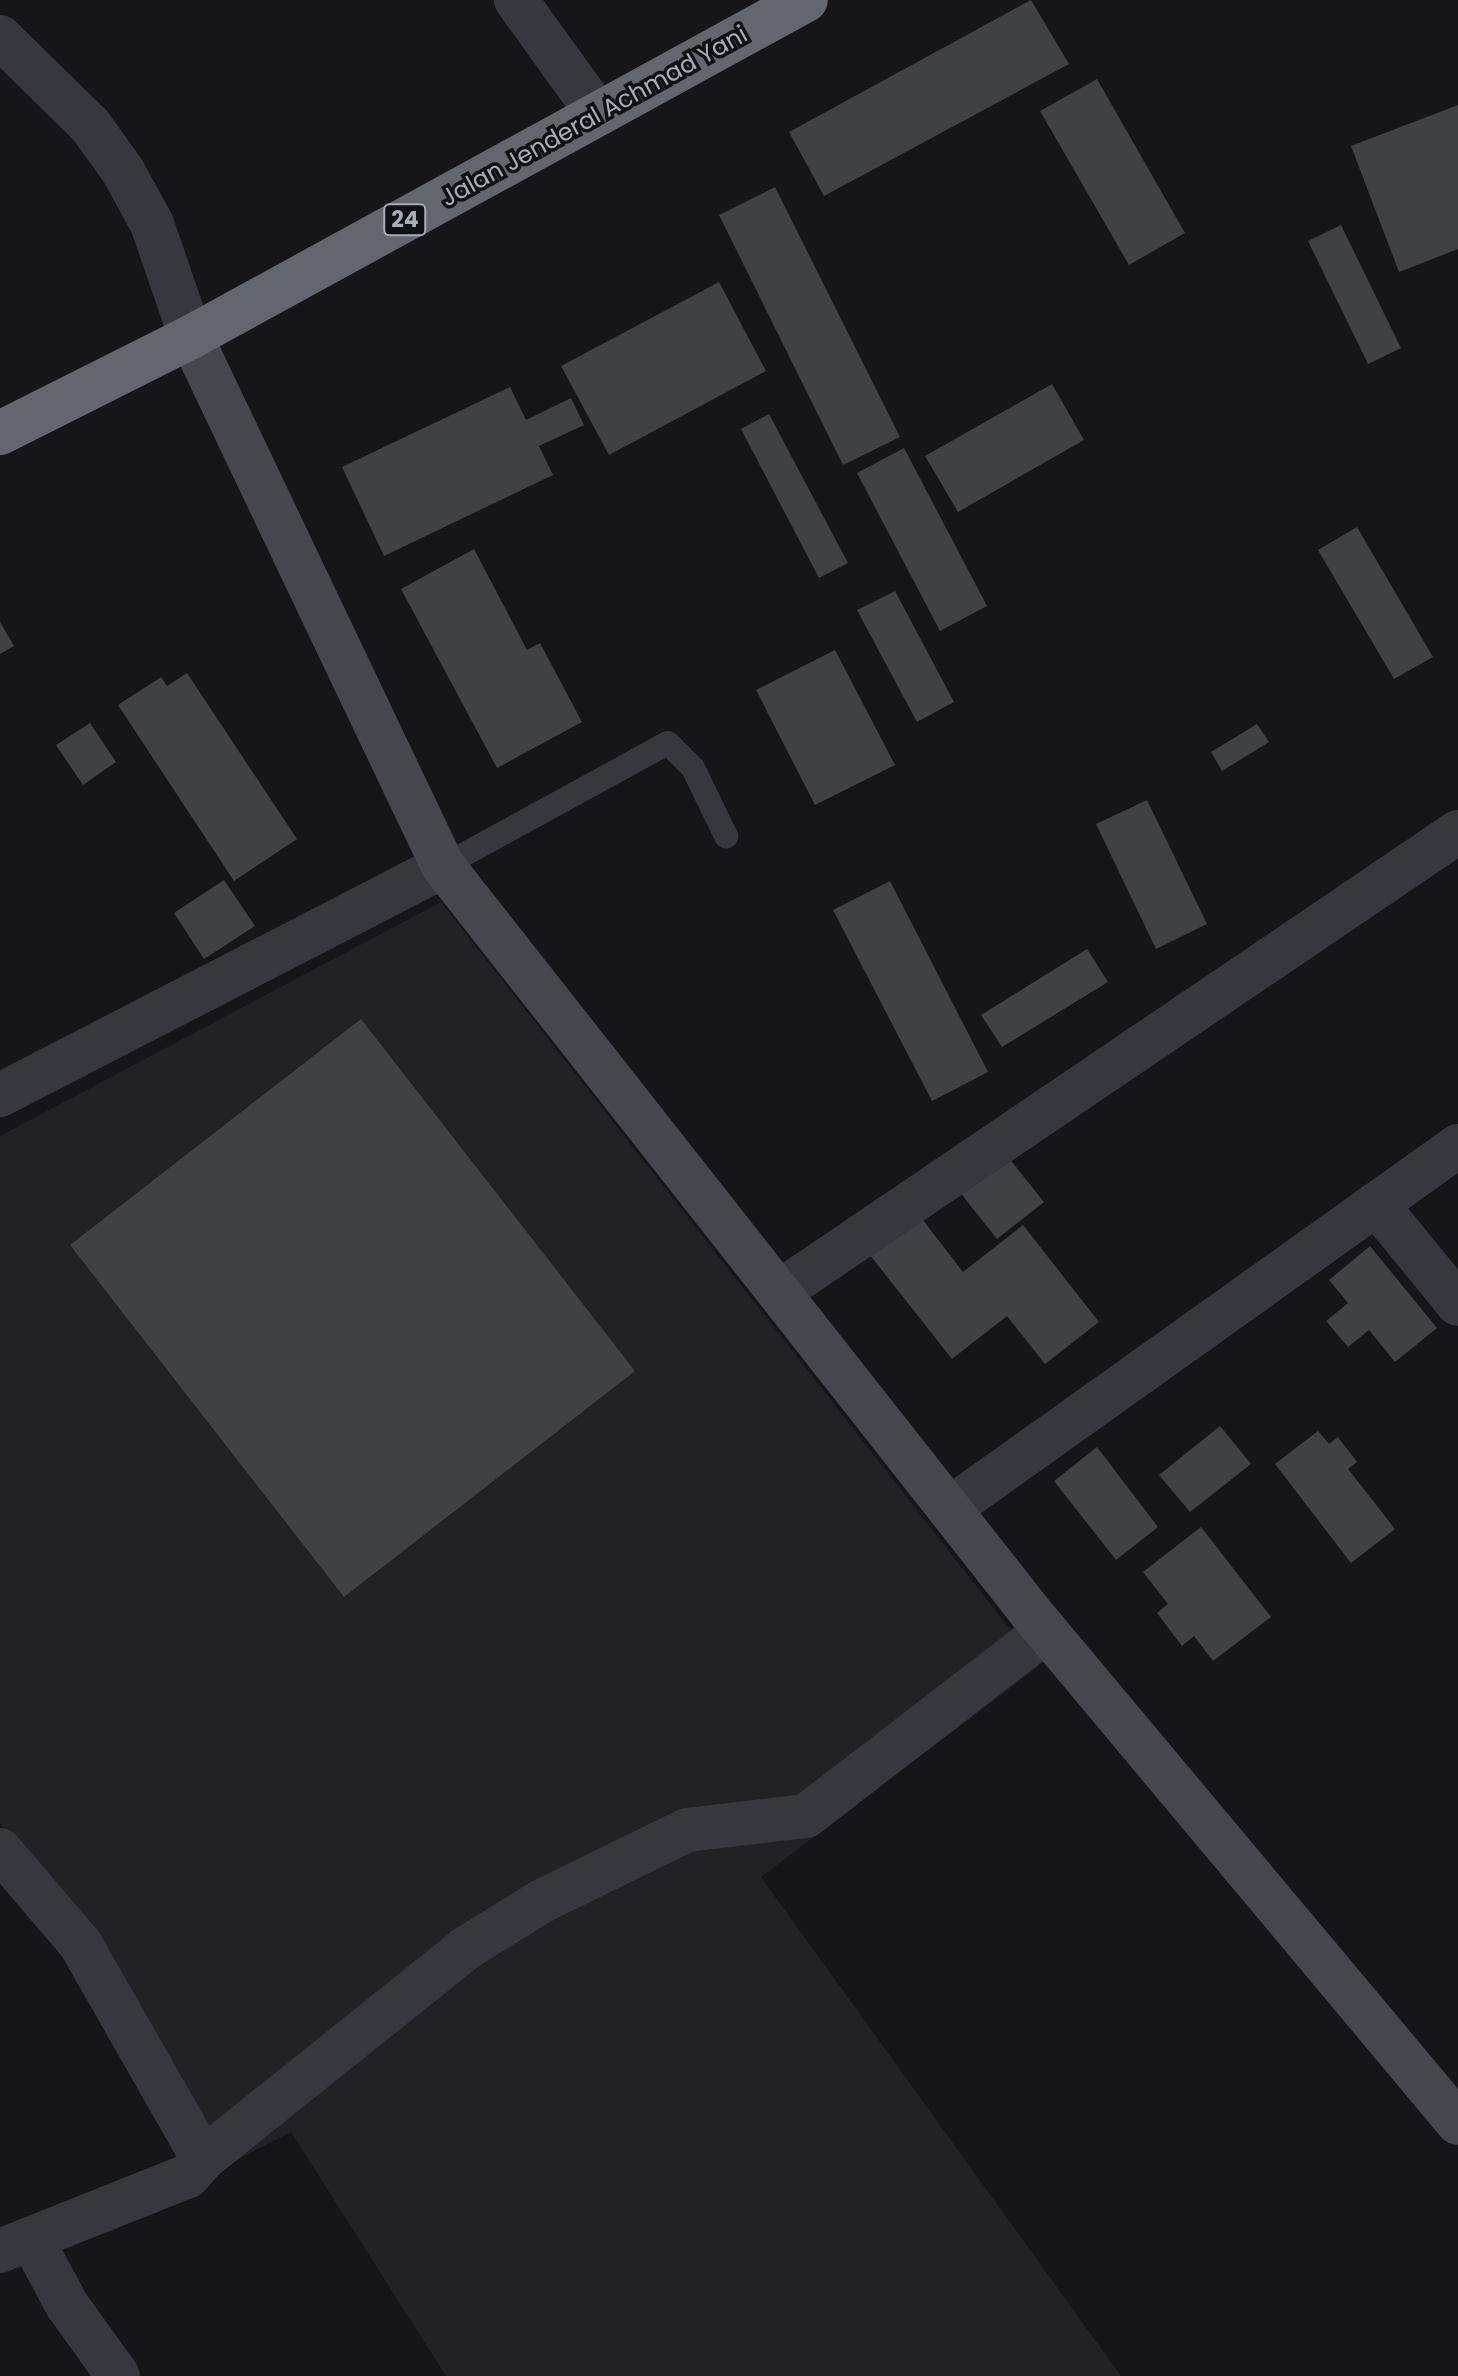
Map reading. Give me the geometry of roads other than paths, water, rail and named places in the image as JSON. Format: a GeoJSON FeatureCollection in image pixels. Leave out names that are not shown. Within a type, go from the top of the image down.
{"type":"FeatureCollection","features":[{"type":"Feature","properties":{"kind":"highway","name":"Jalan Jenderal Achmad Yani"},"geometry":{"type":"LineString","coordinates":[[0,433],[191,337],[806,0]]}},
{"type":"Feature","properties":{"kind":"main road"},"geometry":{"type":"LineString","coordinates":[[191,337],[443,866],[1046,1631],[1458,2123]]}},
{"type":"Feature","properties":{"kind":"street"},"geometry":{"type":"LineString","coordinates":[[516,0],[598,114]]}},
{"type":"Feature","properties":{"kind":"street"},"geometry":{"type":"LineString","coordinates":[[0,37],[90,125],[123,171],[152,224],[191,337]]}},
{"type":"Feature","properties":{"kind":"street"},"geometry":{"type":"LineString","coordinates":[[779,1292],[1458,832]]}},
{"type":"Feature","properties":{"kind":"street"},"geometry":{"type":"LineString","coordinates":[[0,1095],[443,866]]}},
{"type":"Feature","properties":{"kind":"street"},"geometry":{"type":"LineString","coordinates":[[949,1509],[1458,1146]]}},
{"type":"Feature","properties":{"kind":"street"},"geometry":{"type":"LineString","coordinates":[[1376,1204],[1458,1304]]}},
{"type":"Feature","properties":{"kind":"street"},"geometry":{"type":"LineString","coordinates":[[118,2376],[16,2246],[188,2176],[203,2159],[466,1948],[542,1901],[687,1830],[806,1816],[1046,1631]]}},
{"type":"Feature","properties":{"kind":"street"},"geometry":{"type":"LineString","coordinates":[[0,1850],[81,1945],[203,2159]]}},
{"type":"Feature","properties":{"kind":"lane"},"geometry":{"type":"LineString","coordinates":[[443,866],[668,743],[693,768],[726,836]]}}]}
